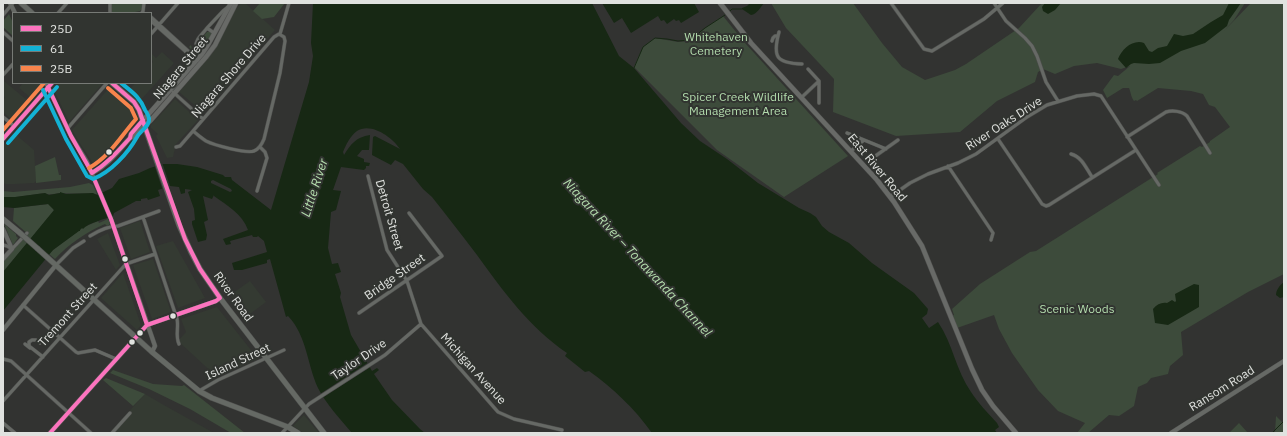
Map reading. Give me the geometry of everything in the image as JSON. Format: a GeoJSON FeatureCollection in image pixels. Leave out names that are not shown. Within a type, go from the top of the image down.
{"type":"FeatureCollection","features":[{"type":"Feature","properties":{"kind":"main road"},"geometry":{"type":"LineString","coordinates":[[21,3],[31,12]]}},
{"type":"Feature","properties":{"kind":"main road","name":"Niagara Street"},"geometry":{"type":"LineString","coordinates":[[92,173],[106,164],[130,138],[134,136],[214,44],[236,3]]}},
{"type":"Feature","properties":{"kind":"main road","name":"East River Road"},"geometry":{"type":"LineString","coordinates":[[720,3],[748,40],[851,151],[890,197],[926,253],[951,318],[982,390],[993,406],[1016,433]]}},
{"type":"Feature","properties":{"kind":"main road","name":"Niagara Street"},"geometry":{"type":"LineString","coordinates":[[198,62],[215,34],[229,5]]}},
{"type":"Feature","properties":{"kind":"main road","name":"River Road"},"geometry":{"type":"LineString","coordinates":[[113,84],[136,104],[179,225],[191,252],[207,280],[324,433]]}},
{"type":"Feature","properties":{"kind":"main road"},"geometry":{"type":"LineString","coordinates":[[3,219],[152,352],[199,391],[212,398],[288,427],[298,433]]}},
{"type":"Feature","properties":{"kind":"street"},"geometry":{"type":"LineString","coordinates":[[59,12],[66,3]]}},
{"type":"Feature","properties":{"kind":"street"},"geometry":{"type":"LineString","coordinates":[[144,3],[144,12]]}},
{"type":"Feature","properties":{"kind":"street"},"geometry":{"type":"LineString","coordinates":[[152,33],[178,3]]}},
{"type":"Feature","properties":{"kind":"street","name":"Niagara Shore Drive"},"geometry":{"type":"LineString","coordinates":[[176,147],[180,146],[274,37],[280,34],[289,3]]}},
{"type":"Feature","properties":{"kind":"street"},"geometry":{"type":"LineString","coordinates":[[891,3],[924,49],[932,51],[984,19],[1003,3]]}},
{"type":"Feature","properties":{"kind":"street"},"geometry":{"type":"LineString","coordinates":[[994,3],[1006,21],[1032,46],[1046,82],[1058,101]]}},
{"type":"Feature","properties":{"kind":"street"},"geometry":{"type":"LineString","coordinates":[[3,15],[12,4]]}},
{"type":"Feature","properties":{"kind":"street","name":"Niagara Street"},"geometry":{"type":"LineString","coordinates":[[196,47],[197,41],[207,28],[229,5]]}},
{"type":"Feature","properties":{"kind":"street"},"geometry":{"type":"LineString","coordinates":[[152,18],[158,26]]}},
{"type":"Feature","properties":{"kind":"street"},"geometry":{"type":"LineString","coordinates":[[152,22],[198,62]]}},
{"type":"Feature","properties":{"kind":"street","name":"Niagara Street"},"geometry":{"type":"LineString","coordinates":[[207,28],[215,34]]}},
{"type":"Feature","properties":{"kind":"street"},"geometry":{"type":"LineString","coordinates":[[3,32],[12,40]]}},
{"type":"Feature","properties":{"kind":"street"},"geometry":{"type":"LineString","coordinates":[[780,32],[778,36],[777,56],[784,63],[802,64]]}},
{"type":"Feature","properties":{"kind":"street","name":"Niagara Shore Drive"},"geometry":{"type":"LineString","coordinates":[[193,131],[210,143],[243,152],[253,151],[260,147],[264,140],[280,73],[285,39],[280,34]]}},
{"type":"Feature","properties":{"kind":"street"},"geometry":{"type":"LineString","coordinates":[[772,41],[772,38],[778,36]]}},
{"type":"Feature","properties":{"kind":"street"},"geometry":{"type":"LineString","coordinates":[[768,41],[772,41],[777,44]]}},
{"type":"Feature","properties":{"kind":"street"},"geometry":{"type":"LineString","coordinates":[[773,66],[780,60]]}},
{"type":"Feature","properties":{"kind":"street"},"geometry":{"type":"LineString","coordinates":[[3,75],[12,65]]}},
{"type":"Feature","properties":{"kind":"street"},"geometry":{"type":"LineString","coordinates":[[808,69],[819,81],[819,103]]}},
{"type":"Feature","properties":{"kind":"street"},"geometry":{"type":"LineString","coordinates":[[802,97],[819,81]]}},
{"type":"Feature","properties":{"kind":"street"},"geometry":{"type":"LineString","coordinates":[[67,129],[107,84]]}},
{"type":"Feature","properties":{"kind":"street"},"geometry":{"type":"LineString","coordinates":[[3,139],[47,85],[74,143],[85,159],[92,173],[111,219],[155,346],[152,352]]}},
{"type":"Feature","properties":{"kind":"street"},"geometry":{"type":"LineString","coordinates":[[172,91],[203,119]]}},
{"type":"Feature","properties":{"kind":"street","name":"River Oaks Drive"},"geometry":{"type":"LineString","coordinates":[[890,197],[918,178],[976,154],[1034,113],[1058,101],[1077,96],[1094,94],[1098,95],[1128,137],[1159,185]]}},
{"type":"Feature","properties":{"kind":"street"},"geometry":{"type":"LineString","coordinates":[[1128,137],[1168,111],[1181,112],[1186,116],[1210,153]]}},
{"type":"Feature","properties":{"kind":"street"},"geometry":{"type":"LineString","coordinates":[[3,117],[14,126]]}},
{"type":"Feature","properties":{"kind":"street"},"geometry":{"type":"LineString","coordinates":[[846,133],[886,149]]}},
{"type":"Feature","properties":{"kind":"street"},"geometry":{"type":"LineString","coordinates":[[998,139],[1042,204],[1049,205],[1136,150]]}},
{"type":"Feature","properties":{"kind":"street"},"geometry":{"type":"LineString","coordinates":[[851,151],[864,140]]}},
{"type":"Feature","properties":{"kind":"street"},"geometry":{"type":"LineString","coordinates":[[874,157],[898,140]]}},
{"type":"Feature","properties":{"kind":"street"},"geometry":{"type":"LineString","coordinates":[[257,191],[267,158],[265,152],[260,147]]}},
{"type":"Feature","properties":{"kind":"street"},"geometry":{"type":"LineString","coordinates":[[1071,154],[1081,160],[1092,177]]}},
{"type":"Feature","properties":{"kind":"street"},"geometry":{"type":"LineString","coordinates":[[948,166],[993,233],[991,240]]}},
{"type":"Feature","properties":{"kind":"street","name":"Detroit Street"},"geometry":{"type":"LineString","coordinates":[[368,176],[387,250],[407,281],[421,324]]}},
{"type":"Feature","properties":{"kind":"street"},"geometry":{"type":"LineString","coordinates":[[90,236],[113,226],[118,226],[160,211]]}},
{"type":"Feature","properties":{"kind":"street","name":"Bridge Street"},"geometry":{"type":"LineString","coordinates":[[359,313],[442,256],[409,213]]}},
{"type":"Feature","properties":{"kind":"street"},"geometry":{"type":"LineString","coordinates":[[143,217],[175,314],[178,325],[177,338],[179,344]]}},
{"type":"Feature","properties":{"kind":"street"},"geometry":{"type":"LineString","coordinates":[[3,229],[12,249]]}},
{"type":"Feature","properties":{"kind":"street"},"geometry":{"type":"LineString","coordinates":[[3,259],[27,233]]}},
{"type":"Feature","properties":{"kind":"street"},"geometry":{"type":"LineString","coordinates":[[3,330],[56,265],[73,248],[84,241]]}},
{"type":"Feature","properties":{"kind":"street"},"geometry":{"type":"LineString","coordinates":[[3,245],[12,249]]}},
{"type":"Feature","properties":{"kind":"street","name":"Tremont Street"},"geometry":{"type":"LineString","coordinates":[[3,401],[126,264],[155,254]]}},
{"type":"Feature","properties":{"kind":"street"},"geometry":{"type":"LineString","coordinates":[[50,433],[147,325],[216,301],[220,298]]}},
{"type":"Feature","properties":{"kind":"street"},"geometry":{"type":"LineString","coordinates":[[23,305],[76,352],[78,353],[95,350],[116,359]]}},
{"type":"Feature","properties":{"kind":"street","name":"Taylor Drive"},"geometry":{"type":"LineString","coordinates":[[282,433],[305,408],[319,397],[372,363],[421,324]]}},
{"type":"Feature","properties":{"kind":"street","name":"Michigan Avenue"},"geometry":{"type":"LineString","coordinates":[[421,324],[498,412],[514,419],[562,430]]}},
{"type":"Feature","properties":{"kind":"street"},"geometry":{"type":"LineString","coordinates":[[30,348],[29,342],[32,340],[36,340],[40,343]]}},
{"type":"Feature","properties":{"kind":"street"},"geometry":{"type":"LineString","coordinates":[[25,344],[36,350],[43,357]]}},
{"type":"Feature","properties":{"kind":"street","name":"Island Street"},"geometry":{"type":"LineString","coordinates":[[199,391],[218,380],[284,350]]}},
{"type":"Feature","properties":{"kind":"street"},"geometry":{"type":"LineString","coordinates":[[3,359],[11,361],[91,433]]}},
{"type":"Feature","properties":{"kind":"street","name":"Ransom Road"},"geometry":{"type":"LineString","coordinates":[[1171,433],[1284,361]]}},
{"type":"Feature","properties":{"kind":"street"},"geometry":{"type":"LineString","coordinates":[[112,433],[130,413]]}},
{"type":"Feature","properties":{"kind":"street"},"geometry":{"type":"LineString","coordinates":[[3,423],[15,433]]}},
{"type":"Feature","properties":{"kind":"shaded area"},"geometry":{"type":"Polygon","coordinates":[[[241,3],[245,3],[275,30],[204,113],[179,92],[214,51],[233,13],[241,3]]]}},
{"type":"Feature","properties":{"kind":"shaded area"},"geometry":{"type":"Polygon","coordinates":[[[162,52],[174,63],[139,102],[128,92],[134,84],[152,84],[152,54],[156,58],[162,52]]]}},
{"type":"Feature","properties":{"kind":"shaded area"},"geometry":{"type":"Polygon","coordinates":[[[4,81],[28,101],[12,120],[3,112],[3,100],[5,98],[3,95],[4,81]]]}},
{"type":"Feature","properties":{"kind":"shaded area"},"geometry":{"type":"Polygon","coordinates":[[[22,84],[41,84],[42,86],[31,98],[19,88],[22,84]]]}},
{"type":"Feature","properties":{"kind":"shaded area"},"geometry":{"type":"Polygon","coordinates":[[[59,84],[102,84],[69,122],[54,90],[59,84]]]}},
{"type":"Feature","properties":{"kind":"shaded area"},"geometry":{"type":"Polygon","coordinates":[[[110,87],[129,105],[137,120],[101,162],[94,165],[72,130],[110,87]]]}},
{"type":"Feature","properties":{"kind":"shaded area"},"geometry":{"type":"Polygon","coordinates":[[[175,99],[198,120],[176,144],[173,157],[167,158],[156,136],[158,134],[151,128],[151,125],[175,99]]]}},
{"type":"Feature","properties":{"kind":"shaded area"},"geometry":{"type":"Polygon","coordinates":[[[14,133],[34,150],[36,181],[34,183],[3,183],[3,146],[14,133]]]}},
{"type":"Feature","properties":{"kind":"shaded area"},"geometry":{"type":"Polygon","coordinates":[[[140,221],[150,252],[131,259],[120,228],[140,221]]]}},
{"type":"Feature","properties":{"kind":"shaded area"},"geometry":{"type":"Polygon","coordinates":[[[108,233],[120,265],[116,270],[97,239],[108,233]]]}},
{"type":"Feature","properties":{"kind":"shaded area"},"geometry":{"type":"Polygon","coordinates":[[[173,241],[205,298],[178,308],[156,246],[173,241]]]}},
{"type":"Feature","properties":{"kind":"shaded area"},"geometry":{"type":"Polygon","coordinates":[[[153,259],[171,312],[152,319],[133,265],[153,259]]]}},
{"type":"Feature","properties":{"kind":"shaded area"},"geometry":{"type":"Polygon","coordinates":[[[123,273],[141,325],[137,330],[101,298],[123,273]]]}},
{"type":"Feature","properties":{"kind":"shaded area"},"geometry":{"type":"Polygon","coordinates":[[[250,281],[266,302],[246,317],[230,295],[250,281]]]}},
{"type":"Feature","properties":{"kind":"shaded area"},"geometry":{"type":"Polygon","coordinates":[[[217,307],[258,359],[217,377],[178,341],[186,332],[181,319],[217,307]]]}},
{"type":"Feature","properties":{"kind":"shaded area"},"geometry":{"type":"Polygon","coordinates":[[[145,394],[162,404],[214,433],[109,433],[145,394]]]}},
{"type":"Feature","properties":{"kind":"shaded area"},"geometry":{"type":"Polygon","coordinates":[[[304,415],[319,433],[303,433],[293,426],[304,415]]]}},
{"type":"Feature","properties":{"kind":"green space"},"geometry":{"type":"Polygon","coordinates":[[[112,3],[142,3],[142,9],[140,11],[112,12],[112,3]]]}},
{"type":"Feature","properties":{"kind":"green space"},"geometry":{"type":"Polygon","coordinates":[[[260,3],[285,3],[274,17],[262,19],[253,11],[260,3]]]}},
{"type":"Feature","properties":{"kind":"green space","name":"Scenic Woods"},"geometry":{"type":"Polygon","coordinates":[[[771,3],[853,3],[882,43],[902,67],[925,80],[955,70],[966,64],[1019,28],[1042,3],[1245,3],[1234,20],[1224,31],[1251,3],[1284,3],[1284,274],[1248,292],[1181,332],[1183,355],[1170,366],[1168,374],[1151,378],[1147,383],[1138,387],[1134,406],[1119,416],[1109,415],[1088,433],[1077,433],[1085,423],[1058,411],[1038,390],[1012,353],[999,329],[994,315],[957,328],[952,316],[954,315],[952,309],[980,284],[1030,252],[1036,251],[1200,146],[1202,147],[1210,142],[1230,127],[1215,107],[1209,105],[1203,94],[1191,91],[1158,88],[1137,101],[1134,101],[1129,88],[1123,88],[1107,98],[1103,90],[1114,75],[1118,76],[1130,66],[1121,69],[1097,63],[1074,66],[1055,74],[1043,69],[1038,72],[1035,82],[997,101],[960,132],[896,136],[833,112],[834,79],[786,28],[771,3]]]}},
{"type":"Feature","properties":{"kind":"green space"},"geometry":{"type":"Polygon","coordinates":[[[9,14],[12,21],[12,35],[3,27],[3,21],[9,14]]]}},
{"type":"Feature","properties":{"kind":"green space","name":"Spicer Creek Wildlife Management Area"},"geometry":{"type":"Polygon","coordinates":[[[723,16],[745,43],[848,156],[784,197],[717,150],[634,67],[643,47],[655,38],[678,42],[690,41],[705,28],[723,16]]]}},
{"type":"Feature","properties":{"kind":"green space"},"geometry":{"type":"Polygon","coordinates":[[[207,32],[212,34],[199,54],[195,53],[189,47],[191,45],[192,49],[195,51],[200,50],[200,40],[207,32]]]}},
{"type":"Feature","properties":{"kind":"green space"},"geometry":{"type":"Polygon","coordinates":[[[185,58],[189,62],[186,58],[191,60],[191,63],[169,87],[186,67],[183,61],[185,58]]]}},
{"type":"Feature","properties":{"kind":"green space"},"geometry":{"type":"Polygon","coordinates":[[[55,157],[59,175],[61,175],[61,180],[36,183],[35,166],[55,157]]]}},
{"type":"Feature","properties":{"kind":"green space"},"geometry":{"type":"Polygon","coordinates":[[[89,183],[93,185],[97,194],[45,193],[16,197],[3,197],[3,191],[13,192],[70,187],[89,183]]]}},
{"type":"Feature","properties":{"kind":"green space"},"geometry":{"type":"Polygon","coordinates":[[[49,204],[54,211],[3,272],[3,261],[28,234],[13,221],[14,208],[49,204]]]}},
{"type":"Feature","properties":{"kind":"green space"},"geometry":{"type":"Polygon","coordinates":[[[108,219],[110,223],[109,225],[107,226],[105,224],[98,227],[72,243],[55,259],[49,254],[82,228],[98,221],[99,223],[108,219]]]}},
{"type":"Feature","properties":{"kind":"green space"},"geometry":{"type":"Polygon","coordinates":[[[4,224],[16,234],[18,238],[13,245],[4,224]]]}},
{"type":"Feature","properties":{"kind":"green space"},"geometry":{"type":"Polygon","coordinates":[[[113,370],[153,384],[184,385],[245,433],[231,433],[190,409],[149,389],[110,373],[113,370]]]}},
{"type":"Feature","properties":{"kind":"green space"},"geometry":{"type":"Polygon","coordinates":[[[106,378],[145,394],[133,406],[103,380],[106,378]]]}},
{"type":"Feature","properties":{"kind":"green space"},"geometry":{"type":"Polygon","coordinates":[[[1276,416],[1284,424],[1284,433],[1275,433],[1276,416]]]}},
{"type":"Feature","properties":{"kind":"green space"},"geometry":{"type":"Polygon","coordinates":[[[1239,423],[1248,433],[1229,433],[1239,423]]]}},
{"type":"Feature","properties":{"kind":"water"},"geometry":{"type":"Polygon","coordinates":[[[313,3],[592,3],[619,56],[634,68],[681,123],[700,141],[727,159],[758,183],[816,217],[822,226],[829,232],[849,243],[872,263],[914,293],[928,309],[927,314],[922,318],[929,328],[938,322],[943,330],[966,384],[977,400],[997,423],[999,427],[995,430],[997,433],[652,433],[631,407],[607,384],[589,371],[585,372],[565,356],[567,353],[529,320],[507,295],[432,197],[423,189],[403,164],[395,160],[391,165],[372,155],[373,137],[375,136],[400,149],[392,140],[381,132],[368,128],[357,131],[352,135],[343,152],[344,155],[357,139],[370,135],[369,150],[362,150],[357,156],[364,159],[364,162],[370,163],[369,166],[366,166],[364,170],[341,167],[333,190],[341,191],[336,210],[331,212],[328,248],[332,264],[338,263],[341,272],[335,274],[351,335],[372,371],[377,368],[379,370],[374,374],[392,400],[425,433],[352,433],[329,406],[318,388],[299,332],[288,316],[286,317],[270,259],[267,260],[267,263],[242,270],[234,270],[232,263],[267,252],[264,241],[258,236],[253,237],[252,235],[230,241],[231,244],[226,245],[223,239],[248,230],[242,219],[214,195],[212,199],[203,196],[208,220],[204,222],[207,235],[206,240],[198,242],[192,224],[192,221],[195,220],[194,209],[188,192],[192,190],[185,189],[185,193],[181,194],[179,187],[170,186],[158,190],[160,196],[148,200],[147,198],[141,199],[141,201],[136,201],[114,213],[113,216],[93,223],[83,229],[82,228],[53,250],[3,311],[3,272],[54,210],[48,204],[14,208],[3,207],[3,197],[45,193],[49,195],[60,192],[66,194],[93,193],[97,195],[112,188],[119,179],[163,164],[177,164],[197,167],[223,175],[225,177],[231,177],[232,180],[271,210],[309,82],[313,56],[311,43],[313,3]]]}},
{"type":"Feature","properties":{"kind":"water"},"geometry":{"type":"Polygon","coordinates":[[[602,3],[694,3],[699,12],[681,23],[679,20],[676,21],[674,19],[667,24],[664,20],[661,21],[658,16],[631,33],[622,18],[614,23],[602,3]]]}},
{"type":"Feature","properties":{"kind":"water"},"geometry":{"type":"Polygon","coordinates":[[[750,3],[764,3],[757,12],[751,15],[742,9],[750,3]]]}},
{"type":"Feature","properties":{"kind":"water"},"geometry":{"type":"Polygon","coordinates":[[[1045,3],[1061,3],[1055,10],[1048,14],[1043,11],[1042,7],[1045,3]]]}},
{"type":"Feature","properties":{"kind":"water"},"geometry":{"type":"Polygon","coordinates":[[[1229,3],[1241,3],[1229,20],[1227,26],[1205,43],[1181,51],[1160,63],[1134,63],[1126,68],[1118,59],[1125,48],[1136,42],[1144,43],[1149,51],[1152,52],[1158,48],[1167,46],[1174,34],[1183,36],[1193,34],[1223,15],[1229,3]]]}},
{"type":"Feature","properties":{"kind":"water"},"geometry":{"type":"Polygon","coordinates":[[[1284,282],[1284,297],[1280,298],[1276,295],[1276,293],[1278,288],[1284,282]]]}},
{"type":"Feature","properties":{"kind":"water"},"geometry":{"type":"Polygon","coordinates":[[[1194,284],[1199,285],[1199,307],[1168,325],[1155,323],[1153,309],[1155,307],[1172,300],[1175,302],[1175,294],[1194,284]]]}},
{"type":"Feature","properties":{"kind":"pier"},"geometry":{"type":"Polygon","coordinates":[[[162,162],[171,189],[163,191],[154,164],[162,162]]]}},
{"type":"Feature","properties":{"kind":"pier"},"geometry":{"type":"Polygon","coordinates":[[[213,180],[231,189],[232,191],[230,192],[211,183],[213,180]]]}},
{"type":"Feature","properties":{"kind":"pier"},"geometry":{"type":"Polygon","coordinates":[[[369,362],[372,366],[322,398],[320,394],[369,362]]]}},
{"type":"Feature","properties":{"kind":"waterway"},"geometry":{"type":"LineString","coordinates":[[730,11],[732,9],[742,9]]}},
{"type":"Feature","properties":{"kind":"waterway"},"geometry":{"type":"LineString","coordinates":[[634,68],[643,47],[655,38],[678,41],[690,40],[725,15]]}},
{"type":"Feature","properties":{"kind":"waterway"},"geometry":{"type":"LineString","coordinates":[[1272,433],[1284,421]]}},
{"type":"Feature","properties":{"kind":"transit line","name":"25B"},"geometry":{"type":"LineString","coordinates":[[3,130],[43,84]]}},
{"type":"Feature","properties":{"kind":"transit line","name":"25D"},"geometry":{"type":"LineString","coordinates":[[3,139],[51,84]]}},
{"type":"Feature","properties":{"kind":"transit line","name":"25D"},"geometry":{"type":"LineString","coordinates":[[50,433],[147,325],[216,301],[220,298],[200,269],[185,239],[139,110],[134,102],[113,84]]}},
{"type":"Feature","properties":{"kind":"transit line","name":"61"},"geometry":{"type":"LineString","coordinates":[[43,90],[66,139],[87,176],[93,179],[106,172],[118,161],[149,122],[149,118],[141,102],[122,84]]}},
{"type":"Feature","properties":{"kind":"transit line","name":"25D"},"geometry":{"type":"LineString","coordinates":[[48,87],[71,136],[92,173],[103,166],[117,152],[130,138],[131,134],[143,120]]}},
{"type":"Feature","properties":{"kind":"transit line","name":"61"},"geometry":{"type":"LineString","coordinates":[[8,143],[57,87]]}},
{"type":"Feature","properties":{"kind":"transit line","name":"25B"},"geometry":{"type":"LineString","coordinates":[[89,168],[109,152],[136,119],[131,108],[108,88]]}},
{"type":"Feature","properties":{"kind":"transit line","name":"25D"},"geometry":{"type":"LineString","coordinates":[[95,181],[111,219],[147,325]]}},
{"type":"Feature","properties":{"kind":"park label","name":"Whitehaven Cemetery"},"geometry":{"type":"Point","coordinates":[716,45]}},
{"type":"Feature","properties":{"kind":"water label","name":"Little River"},"geometry":{"type":"Point","coordinates":[315,188]}},
{"type":"Feature","properties":{"kind":"water label","name":"Niagara River – Tonawanda Channel"},"geometry":{"type":"Point","coordinates":[637,258]}}]}
